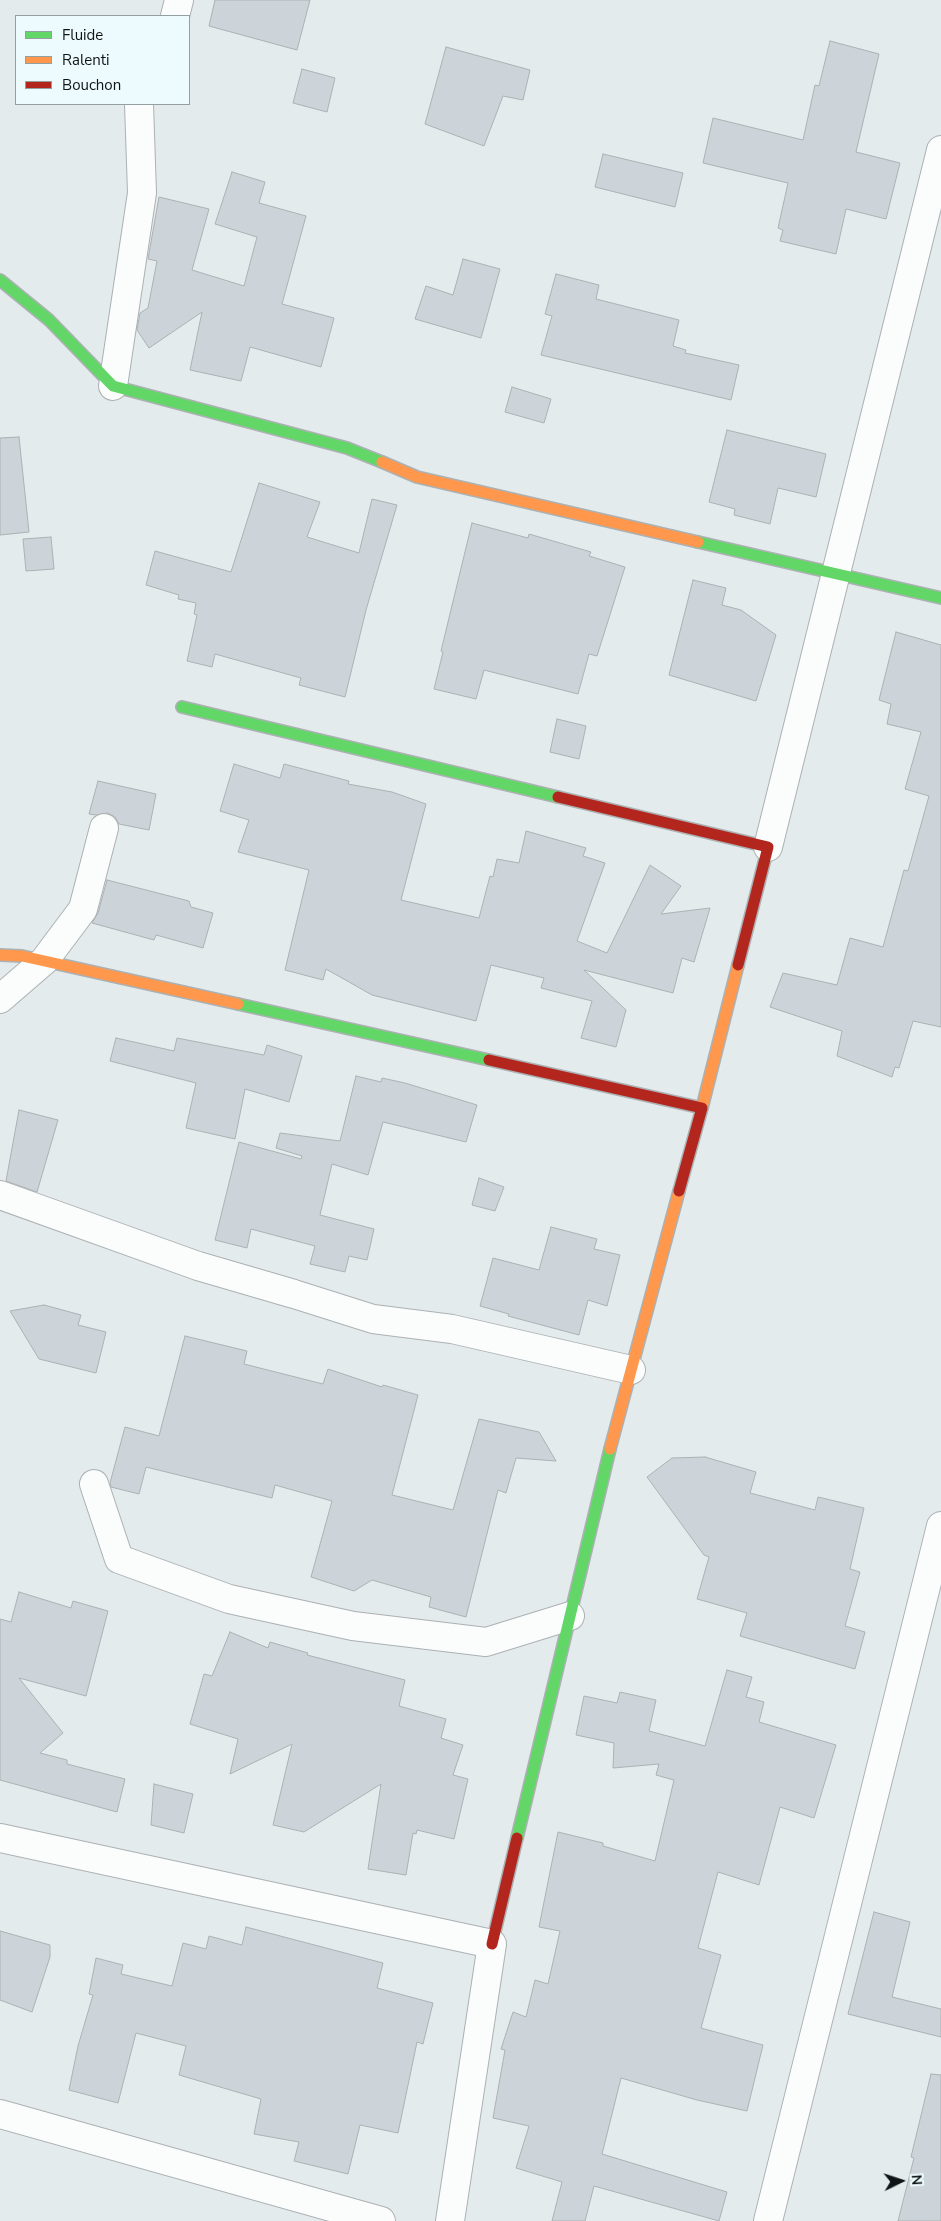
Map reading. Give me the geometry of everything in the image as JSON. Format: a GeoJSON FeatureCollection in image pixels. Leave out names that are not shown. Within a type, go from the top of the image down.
{"type":"FeatureCollection","features":[{"type":"Feature","properties":{"kind":"street"},"geometry":{"type":"LineString","coordinates":[[175,15],[179,0]]}},
{"type":"Feature","properties":{"kind":"street"},"geometry":{"type":"LineString","coordinates":[[113,386],[142,194],[138,105]]}},
{"type":"Feature","properties":{"kind":"street"},"geometry":{"type":"LineString","coordinates":[[450,2221],[492,1944],[631,1370],[702,1108],[941,150]]}},
{"type":"Feature","properties":{"kind":"street"},"geometry":{"type":"LineString","coordinates":[[0,280],[49,320],[113,386],[347,448],[417,477],[941,598]]}},
{"type":"Feature","properties":{"kind":"street"},"geometry":{"type":"LineString","coordinates":[[182,707],[768,847]]}},
{"type":"Feature","properties":{"kind":"street"},"geometry":{"type":"LineString","coordinates":[[0,999],[44,961],[83,908],[104,828]]}},
{"type":"Feature","properties":{"kind":"street"},"geometry":{"type":"LineString","coordinates":[[0,955],[22,956],[702,1108]]}},
{"type":"Feature","properties":{"kind":"street"},"geometry":{"type":"LineString","coordinates":[[0,1195],[198,1266],[373,1319],[452,1329],[631,1370]]}},
{"type":"Feature","properties":{"kind":"street"},"geometry":{"type":"LineString","coordinates":[[94,1484],[120,1559],[229,1599],[353,1626],[486,1642],[570,1616]]}},
{"type":"Feature","properties":{"kind":"street"},"geometry":{"type":"LineString","coordinates":[[768,2221],[941,1526]]}},
{"type":"Feature","properties":{"kind":"street"},"geometry":{"type":"LineString","coordinates":[[0,1838],[492,1944]]}},
{"type":"Feature","properties":{"kind":"street"},"geometry":{"type":"LineString","coordinates":[[0,2114],[381,2221]]}},
{"type":"Feature","properties":{"kind":"building"},"geometry":{"type":"Polygon","coordinates":[[[215,0],[310,0],[297,50],[209,26],[215,0]]]}},
{"type":"Feature","properties":{"kind":"building"},"geometry":{"type":"Polygon","coordinates":[[[830,41],[879,54],[856,152],[900,163],[886,219],[846,209],[836,254],[780,241],[783,230],[778,228],[788,183],[703,163],[713,118],[803,140],[815,85],[819,86],[830,41]]]}},
{"type":"Feature","properties":{"kind":"building"},"geometry":{"type":"Polygon","coordinates":[[[446,47],[530,70],[523,100],[503,96],[484,146],[425,124],[446,47]]]}},
{"type":"Feature","properties":{"kind":"building"},"geometry":{"type":"Polygon","coordinates":[[[302,69],[335,78],[327,112],[293,103],[302,69]]]}},
{"type":"Feature","properties":{"kind":"building"},"geometry":{"type":"Polygon","coordinates":[[[603,154],[683,173],[675,207],[595,187],[603,154]]]}},
{"type":"Feature","properties":{"kind":"building"},"geometry":{"type":"Polygon","coordinates":[[[232,172],[265,182],[259,203],[306,216],[282,304],[334,318],[321,367],[250,347],[241,381],[190,370],[202,312],[149,348],[137,330],[140,313],[148,308],[157,261],[148,259],[159,197],[209,209],[192,270],[244,286],[257,237],[215,224],[232,172]]]}},
{"type":"Feature","properties":{"kind":"building"},"geometry":{"type":"Polygon","coordinates":[[[463,259],[500,269],[481,338],[415,319],[426,286],[453,295],[463,259]]]}},
{"type":"Feature","properties":{"kind":"building"},"geometry":{"type":"Polygon","coordinates":[[[556,274],[599,285],[596,299],[679,320],[673,346],[686,350],[685,353],[739,365],[731,400],[541,355],[552,316],[545,314],[556,274]]]}},
{"type":"Feature","properties":{"kind":"building"},"geometry":{"type":"Polygon","coordinates":[[[512,387],[551,399],[544,423],[505,412],[512,387]]]}},
{"type":"Feature","properties":{"kind":"building"},"geometry":{"type":"Polygon","coordinates":[[[727,430],[826,454],[816,497],[778,488],[770,524],[734,515],[735,509],[709,502],[727,430]]]}},
{"type":"Feature","properties":{"kind":"building"},"geometry":{"type":"Polygon","coordinates":[[[19,437],[29,532],[0,535],[0,438],[19,437]]]}},
{"type":"Feature","properties":{"kind":"building"},"geometry":{"type":"Polygon","coordinates":[[[259,483],[320,502],[307,537],[359,553],[372,499],[397,505],[366,610],[345,697],[299,685],[301,678],[215,654],[212,667],[187,661],[197,615],[194,614],[196,603],[178,599],[179,595],[146,585],[155,551],[231,572],[259,483]]]}},
{"type":"Feature","properties":{"kind":"building"},"geometry":{"type":"Polygon","coordinates":[[[472,523],[528,538],[529,534],[591,552],[589,556],[625,567],[597,656],[589,654],[578,694],[484,670],[476,699],[434,689],[443,652],[441,651],[472,523]]]}},
{"type":"Feature","properties":{"kind":"building"},"geometry":{"type":"Polygon","coordinates":[[[51,537],[54,569],[26,571],[23,539],[51,537]]]}},
{"type":"Feature","properties":{"kind":"building"},"geometry":{"type":"Polygon","coordinates":[[[693,580],[726,588],[722,605],[741,610],[776,635],[756,701],[669,675],[693,580]]]}},
{"type":"Feature","properties":{"kind":"building"},"geometry":{"type":"Polygon","coordinates":[[[896,632],[941,645],[941,1027],[913,1021],[899,1068],[895,1067],[892,1077],[837,1056],[842,1031],[770,1007],[783,973],[837,985],[850,938],[883,947],[904,870],[908,871],[929,796],[905,789],[921,732],[887,724],[891,704],[879,700],[896,632]]]}},
{"type":"Feature","properties":{"kind":"building"},"geometry":{"type":"Polygon","coordinates":[[[557,719],[586,726],[579,759],[550,752],[557,719]]]}},
{"type":"Feature","properties":{"kind":"building"},"geometry":{"type":"Polygon","coordinates":[[[234,764],[280,778],[284,764],[349,781],[348,784],[392,792],[426,804],[401,900],[479,918],[490,876],[493,877],[497,859],[519,863],[526,831],[586,848],[583,856],[605,863],[577,941],[607,953],[650,865],[681,886],[661,914],[710,908],[694,962],[682,958],[673,993],[584,970],[626,1010],[616,1047],[581,1038],[592,1001],[541,988],[544,978],[491,965],[476,1021],[372,995],[326,969],[323,980],[285,970],[309,870],[238,852],[249,820],[220,811],[234,764]]]}},
{"type":"Feature","properties":{"kind":"building"},"geometry":{"type":"Polygon","coordinates":[[[98,781],[156,794],[149,830],[119,824],[115,817],[108,813],[89,814],[98,781]]]}},
{"type":"Feature","properties":{"kind":"building"},"geometry":{"type":"Polygon","coordinates":[[[107,880],[189,901],[191,907],[213,913],[203,948],[156,935],[154,940],[92,923],[98,913],[107,880]]]}},
{"type":"Feature","properties":{"kind":"building"},"geometry":{"type":"Polygon","coordinates":[[[116,1038],[174,1051],[177,1038],[264,1055],[267,1045],[302,1056],[289,1102],[245,1089],[235,1139],[186,1128],[196,1083],[110,1061],[116,1038]]]}},
{"type":"Feature","properties":{"kind":"building"},"geometry":{"type":"Polygon","coordinates":[[[356,1076],[381,1082],[382,1078],[405,1083],[477,1105],[466,1142],[383,1122],[368,1175],[332,1164],[320,1215],[374,1229],[367,1260],[349,1256],[345,1272],[310,1264],[315,1246],[251,1229],[247,1248],[215,1240],[239,1142],[301,1159],[302,1156],[276,1148],[280,1133],[340,1141],[356,1076]]]}},
{"type":"Feature","properties":{"kind":"building"},"geometry":{"type":"Polygon","coordinates":[[[19,1110],[58,1120],[37,1192],[6,1181],[19,1110]]]}},
{"type":"Feature","properties":{"kind":"building"},"geometry":{"type":"Polygon","coordinates":[[[479,1178],[504,1187],[495,1211],[472,1205],[479,1178]]]}},
{"type":"Feature","properties":{"kind":"building"},"geometry":{"type":"Polygon","coordinates":[[[551,1227],[597,1239],[594,1249],[620,1255],[607,1306],[588,1300],[579,1335],[508,1316],[509,1314],[480,1306],[493,1258],[539,1270],[551,1227]]]}},
{"type":"Feature","properties":{"kind":"building"},"geometry":{"type":"Polygon","coordinates":[[[44,1305],[81,1315],[78,1325],[106,1332],[96,1373],[39,1359],[10,1311],[44,1305]]]}},
{"type":"Feature","properties":{"kind":"building"},"geometry":{"type":"Polygon","coordinates":[[[185,1336],[247,1351],[244,1364],[323,1384],[328,1369],[382,1387],[383,1385],[418,1395],[392,1495],[453,1510],[479,1419],[539,1432],[556,1461],[516,1458],[506,1493],[498,1490],[466,1617],[429,1607],[431,1597],[372,1580],[354,1591],[311,1577],[332,1501],[275,1485],[272,1498],[146,1467],[139,1494],[111,1487],[110,1483],[125,1427],[159,1436],[185,1336]]]}},
{"type":"Feature","properties":{"kind":"building"},"geometry":{"type":"Polygon","coordinates":[[[705,1457],[756,1472],[750,1493],[815,1510],[818,1497],[864,1508],[850,1569],[860,1572],[845,1626],[865,1632],[855,1669],[740,1636],[747,1613],[697,1599],[709,1557],[704,1555],[647,1477],[672,1458],[705,1457]]]}},
{"type":"Feature","properties":{"kind":"building"},"geometry":{"type":"Polygon","coordinates":[[[19,1592],[71,1608],[73,1601],[108,1611],[86,1696],[19,1678],[63,1733],[40,1753],[67,1760],[67,1764],[125,1779],[117,1812],[0,1780],[0,1619],[11,1622],[19,1592]]]}},
{"type":"Feature","properties":{"kind":"building"},"geometry":{"type":"Polygon","coordinates":[[[230,1632],[268,1648],[270,1642],[308,1653],[307,1655],[405,1680],[399,1706],[446,1719],[441,1738],[463,1745],[453,1775],[468,1779],[454,1839],[417,1830],[416,1834],[413,1833],[406,1875],[368,1869],[381,1784],[304,1832],[273,1825],[292,1744],[230,1774],[238,1739],[190,1724],[204,1674],[212,1676],[230,1632]]]}},
{"type":"Feature","properties":{"kind":"building"},"geometry":{"type":"Polygon","coordinates":[[[727,1670],[752,1677],[746,1697],[764,1702],[759,1722],[836,1745],[814,1818],[780,1807],[759,1885],[718,1872],[698,1948],[721,1955],[701,2028],[763,2045],[747,2111],[697,2100],[621,2078],[602,2154],[727,2192],[719,2221],[594,2186],[585,2221],[552,2221],[562,2182],[516,2168],[529,2126],[493,2118],[505,2050],[501,2049],[513,2012],[526,2017],[535,1980],[548,1984],[560,1931],[539,1927],[558,1832],[603,1843],[603,1846],[655,1861],[674,1780],[656,1775],[659,1764],[613,1768],[614,1743],[576,1735],[584,1696],[617,1703],[620,1692],[656,1700],[649,1731],[705,1746],[727,1670]]]}},
{"type":"Feature","properties":{"kind":"building"},"geometry":{"type":"Polygon","coordinates":[[[154,1784],[193,1794],[184,1833],[151,1825],[154,1784]]]}},
{"type":"Feature","properties":{"kind":"building"},"geometry":{"type":"Polygon","coordinates":[[[874,1912],[910,1922],[892,1997],[941,2009],[941,2037],[848,2014],[874,1912]]]}},
{"type":"Feature","properties":{"kind":"building"},"geometry":{"type":"Polygon","coordinates":[[[246,1927],[383,1963],[377,1988],[433,2003],[423,2044],[417,2042],[398,2133],[360,2125],[348,2174],[294,2161],[299,2142],[254,2134],[261,2099],[179,2075],[186,2046],[136,2033],[118,2103],[69,2090],[78,2046],[93,1995],[89,1994],[96,1958],[123,1965],[121,1974],[172,1986],[183,1943],[206,1949],[209,1936],[242,1945],[246,1927]]]}},
{"type":"Feature","properties":{"kind":"building"},"geometry":{"type":"Polygon","coordinates":[[[0,1931],[50,1945],[50,1957],[32,2012],[0,2000],[0,1931]]]}},
{"type":"Feature","properties":{"kind":"building"},"geometry":{"type":"Polygon","coordinates":[[[931,2074],[941,2075],[941,2221],[898,2221],[914,2158],[911,2157],[931,2074]]]}},
{"type":"Feature","properties":{"kind":"traffic: fast"},"geometry":{"type":"LineString","coordinates":[[0,280],[49,320],[113,386],[347,448],[382,462]]}},
{"type":"Feature","properties":{"kind":"traffic: fast"},"geometry":{"type":"LineString","coordinates":[[698,542],[941,598]]}},
{"type":"Feature","properties":{"kind":"traffic: fast"},"geometry":{"type":"LineString","coordinates":[[182,707],[558,797]]}},
{"type":"Feature","properties":{"kind":"traffic: fast"},"geometry":{"type":"LineString","coordinates":[[238,1004],[489,1060]]}},
{"type":"Feature","properties":{"kind":"traffic: fast"},"geometry":{"type":"LineString","coordinates":[[517,1838],[610,1449]]}},
{"type":"Feature","properties":{"kind":"traffic: slow"},"geometry":{"type":"LineString","coordinates":[[382,462],[417,477],[698,542]]}},
{"type":"Feature","properties":{"kind":"traffic: slow"},"geometry":{"type":"LineString","coordinates":[[0,955],[22,956],[238,1004]]}},
{"type":"Feature","properties":{"kind":"traffic: slow"},"geometry":{"type":"LineString","coordinates":[[702,1108],[738,965]]}},
{"type":"Feature","properties":{"kind":"traffic: slow"},"geometry":{"type":"LineString","coordinates":[[610,1449],[679,1191]]}},
{"type":"Feature","properties":{"kind":"traffic: jam"},"geometry":{"type":"LineString","coordinates":[[558,797],[768,847],[738,965]]}},
{"type":"Feature","properties":{"kind":"traffic: jam"},"geometry":{"type":"LineString","coordinates":[[489,1060],[702,1108],[679,1191]]}},
{"type":"Feature","properties":{"kind":"traffic: jam"},"geometry":{"type":"LineString","coordinates":[[492,1944],[517,1838]]}}]}
